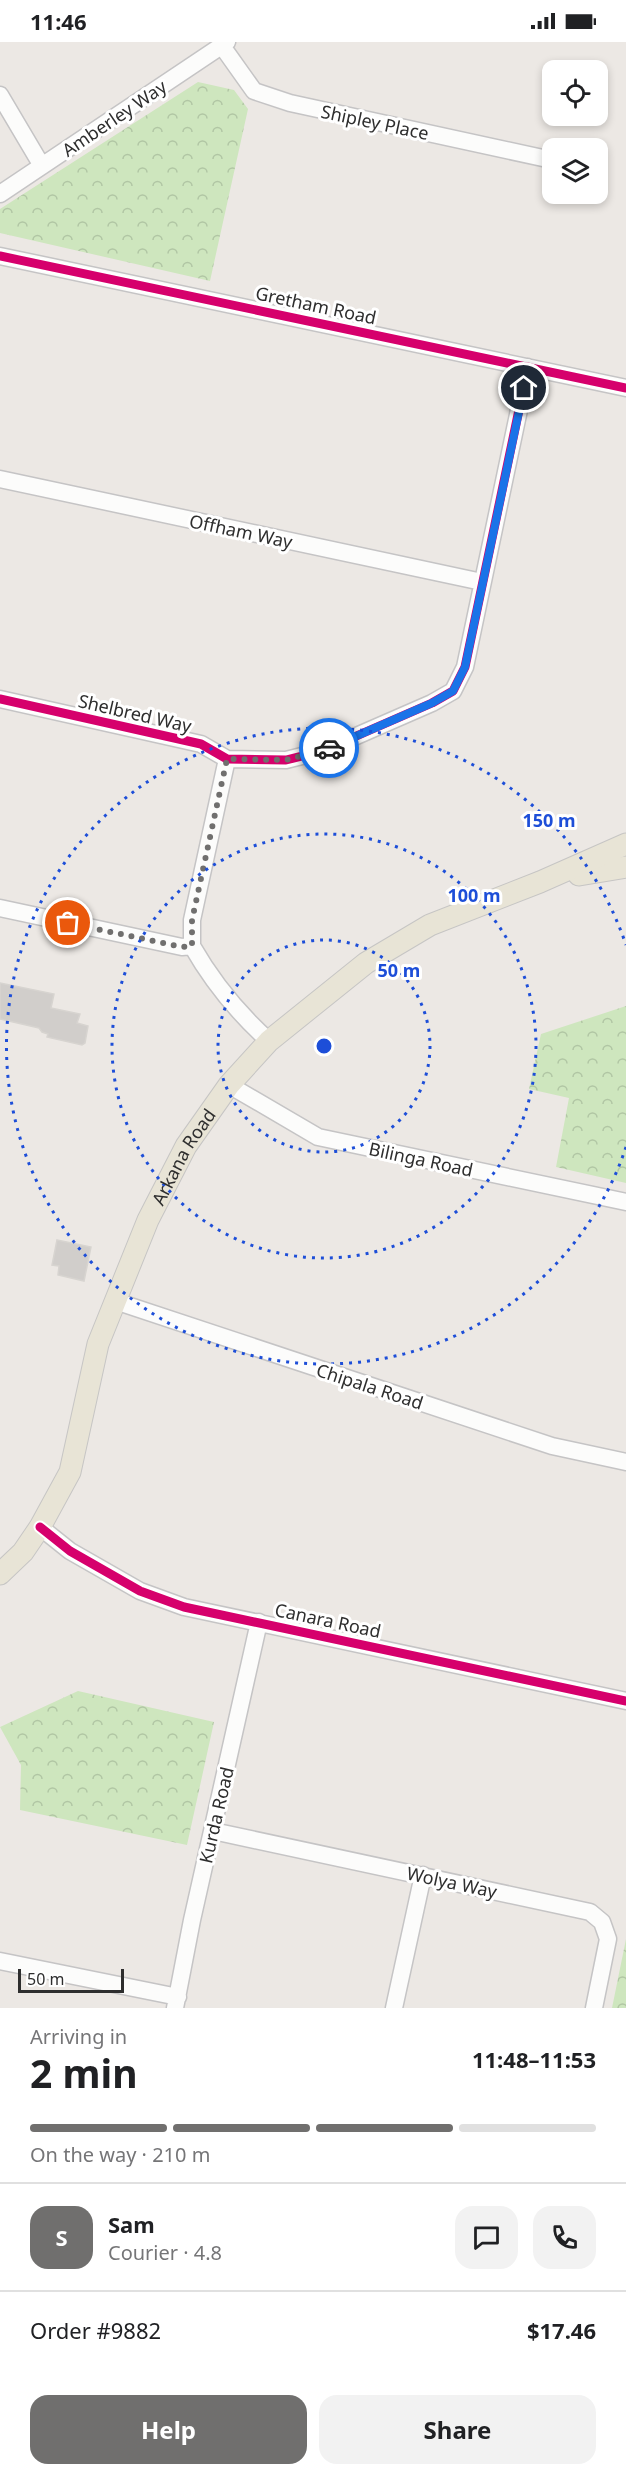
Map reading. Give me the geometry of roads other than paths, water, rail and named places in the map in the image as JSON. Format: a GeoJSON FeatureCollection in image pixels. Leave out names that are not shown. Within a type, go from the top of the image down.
{"type":"FeatureCollection","features":[{"type":"Feature","properties":{"kind":"main road","name":"Arkana Road"},"geometry":{"type":"LineString","coordinates":[[0,1574],[23,1552],[40,1527],[70,1472],[98,1344],[148,1220],[186,1146],[229,1085],[269,1041],[366,963],[430,925],[540,882],[626,843]]}},
{"type":"Feature","properties":{"kind":"main road","name":"Arkana Road"},"geometry":{"type":"LineString","coordinates":[[540,882],[626,867]]}},
{"type":"Feature","properties":{"kind":"street","name":"Shipley Place"},"geometry":{"type":"LineString","coordinates":[[224,44],[254,91],[290,103],[542,158]]}},
{"type":"Feature","properties":{"kind":"street","name":"Amberley Way"},"geometry":{"type":"LineString","coordinates":[[0,194],[224,44]]}},
{"type":"Feature","properties":{"kind":"street"},"geometry":{"type":"LineString","coordinates":[[0,95],[42,166]]}},
{"type":"Feature","properties":{"kind":"street","name":"Gretham Road"},"geometry":{"type":"LineString","coordinates":[[0,256],[626,388]]}},
{"type":"Feature","properties":{"kind":"street","name":"Shelbred Way"},"geometry":{"type":"LineString","coordinates":[[0,699],[201,744],[227,759],[286,760],[322,751],[432,703],[453,691],[465,667],[528,367]]}},
{"type":"Feature","properties":{"kind":"street","name":"Offham Way"},"geometry":{"type":"LineString","coordinates":[[0,479],[482,582]]}},
{"type":"Feature","properties":{"kind":"street"},"geometry":{"type":"LineString","coordinates":[[227,759],[192,920],[192,946],[251,1025],[269,1041]]}},
{"type":"Feature","properties":{"kind":"street"},"geometry":{"type":"LineString","coordinates":[[0,908],[182,947],[192,946]]}},
{"type":"Feature","properties":{"kind":"street","name":"Bilinga Road"},"geometry":{"type":"LineString","coordinates":[[229,1085],[318,1137],[626,1202]]}},
{"type":"Feature","properties":{"kind":"street","name":"Chipala Road"},"geometry":{"type":"LineString","coordinates":[[115,1301],[552,1446],[626,1462]]}},
{"type":"Feature","properties":{"kind":"street","name":"Canara Road"},"geometry":{"type":"LineString","coordinates":[[40,1527],[70,1551],[140,1591],[184,1607],[626,1701]]}},
{"type":"Feature","properties":{"kind":"street","name":"Kurda Road"},"geometry":{"type":"LineString","coordinates":[[176,2002],[260,1622]]}},
{"type":"Feature","properties":{"kind":"street","name":"Wolya Way"},"geometry":{"type":"LineString","coordinates":[[213,1831],[590,1912],[602,1922],[608,1939],[594,2008]]}},
{"type":"Feature","properties":{"kind":"street"},"geometry":{"type":"LineString","coordinates":[[394,2008],[423,1875]]}},
{"type":"Feature","properties":{"kind":"street"},"geometry":{"type":"LineString","coordinates":[[0,1961],[176,2002]]}}]}
